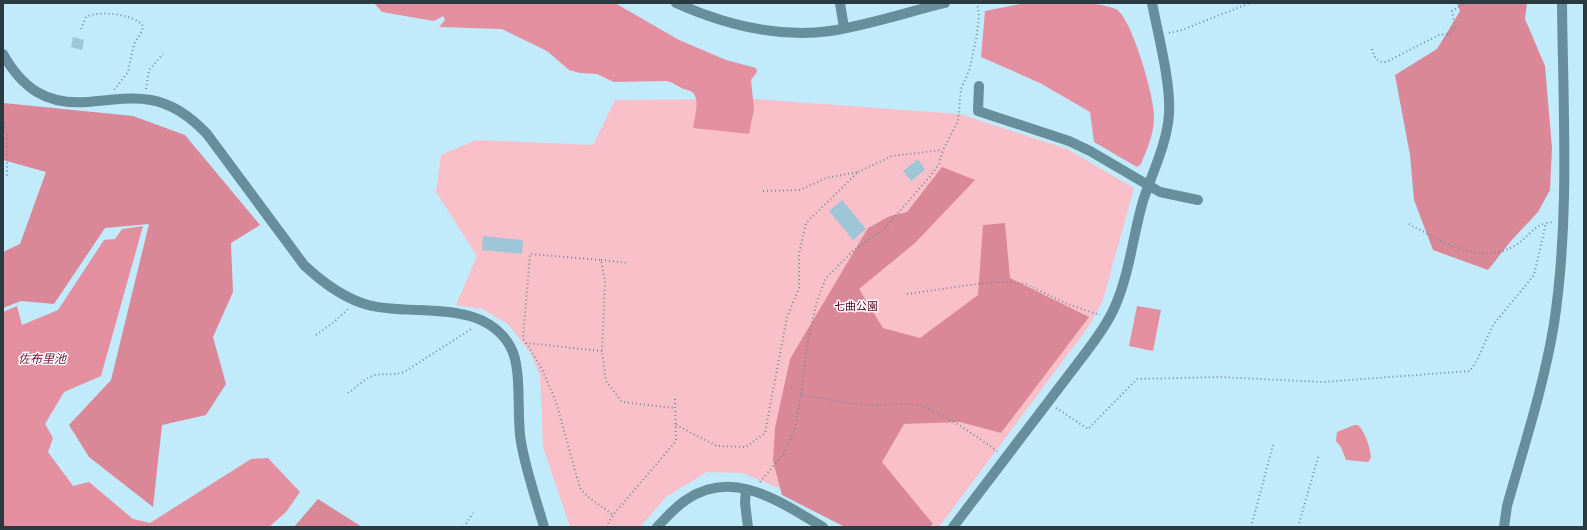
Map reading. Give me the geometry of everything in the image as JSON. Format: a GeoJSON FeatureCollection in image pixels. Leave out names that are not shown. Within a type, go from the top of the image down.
{"type":"FeatureCollection","features":[{"type":"Feature","properties":{"kind":"street"},"geometry":{"type":"LineString","coordinates":[[676,3],[723,21],[753,28],[812,32],[844,28],[945,3]]}},
{"type":"Feature","properties":{"kind":"street"},"geometry":{"type":"LineString","coordinates":[[840,3],[844,28]]}},
{"type":"Feature","properties":{"kind":"street"},"geometry":{"type":"LineString","coordinates":[[954,527],[1088,350],[1108,319],[1124,280],[1148,186],[1166,132],[1169,113],[1167,84],[1152,3]]}},
{"type":"Feature","properties":{"kind":"street"},"geometry":{"type":"LineString","coordinates":[[1504,527],[1507,506],[1546,364],[1560,275],[1563,220],[1562,3]]}},
{"type":"Feature","properties":{"kind":"street"},"geometry":{"type":"LineString","coordinates":[[3,54],[10,67],[24,84],[46,97],[72,102],[113,99],[146,99],[176,109],[199,125],[257,199],[304,265],[334,290],[367,304],[385,308],[454,312],[488,324],[502,334],[511,347],[516,361],[518,417],[521,442],[544,527]]}},
{"type":"Feature","properties":{"kind":"street"},"geometry":{"type":"LineString","coordinates":[[979,86],[978,111],[1069,141],[1090,151],[1160,192],[1198,200]]}},
{"type":"Feature","properties":{"kind":"street"},"geometry":{"type":"LineString","coordinates":[[657,527],[686,500],[700,492],[725,487],[751,490],[778,500],[823,527]]}},
{"type":"Feature","properties":{"kind":"street"},"geometry":{"type":"LineString","coordinates":[[748,527],[745,503],[751,490]]}},
{"type":"Feature","properties":{"kind":"path"},"geometry":{"type":"LineString","coordinates":[[751,490],[784,453],[792,436],[798,418],[807,345],[817,301],[826,278],[848,256],[884,228],[932,174],[939,164],[943,150],[958,121],[961,89],[969,71],[977,36],[979,14],[976,3]]}},
{"type":"Feature","properties":{"kind":"path"},"geometry":{"type":"LineString","coordinates":[[1158,35],[1182,30],[1250,3]]}},
{"type":"Feature","properties":{"kind":"path"},"geometry":{"type":"LineString","coordinates":[[1372,49],[1376,59],[1381,62],[1386,62],[1439,35],[1448,34],[1455,28],[1452,11],[1465,3]]}},
{"type":"Feature","properties":{"kind":"path"},"geometry":{"type":"LineString","coordinates":[[81,29],[86,17],[100,12],[129,18],[140,22],[143,26],[142,31],[134,44],[128,72],[114,89],[113,99]]}},
{"type":"Feature","properties":{"kind":"path"},"geometry":{"type":"LineString","coordinates":[[146,99],[146,83],[149,70],[163,54]]}},
{"type":"Feature","properties":{"kind":"path"},"geometry":{"type":"LineString","coordinates":[[3,119],[7,135],[7,176]]}},
{"type":"Feature","properties":{"kind":"path"},"geometry":{"type":"LineString","coordinates":[[760,191],[800,190],[826,178],[858,172],[892,156],[943,150]]}},
{"type":"Feature","properties":{"kind":"path"},"geometry":{"type":"LineString","coordinates":[[676,425],[717,446],[746,446],[765,433],[787,317],[799,288],[799,254],[806,223],[858,172]]}},
{"type":"Feature","properties":{"kind":"path"},"geometry":{"type":"LineString","coordinates":[[1409,224],[1467,251],[1489,253],[1511,248],[1524,239],[1538,226],[1563,220]]}},
{"type":"Feature","properties":{"kind":"path"},"geometry":{"type":"LineString","coordinates":[[1048,403],[1088,429],[1137,379],[1219,377],[1323,382],[1470,371],[1478,358],[1493,325],[1534,275],[1546,223]]}},
{"type":"Feature","properties":{"kind":"path"},"geometry":{"type":"LineString","coordinates":[[613,515],[587,496],[580,488],[556,402],[542,369],[523,339],[530,254],[628,263]]}},
{"type":"Feature","properties":{"kind":"path"},"geometry":{"type":"LineString","coordinates":[[601,260],[605,283],[602,351],[606,381],[622,402],[674,408]]}},
{"type":"Feature","properties":{"kind":"path"},"geometry":{"type":"LineString","coordinates":[[907,294],[984,283],[1012,282],[1026,284],[1054,299],[1108,319]]}},
{"type":"Feature","properties":{"kind":"path"},"geometry":{"type":"LineString","coordinates":[[316,335],[343,315],[353,299]]}},
{"type":"Feature","properties":{"kind":"path"},"geometry":{"type":"LineString","coordinates":[[348,394],[370,376],[376,374],[390,376],[404,372],[469,331],[479,320]]}},
{"type":"Feature","properties":{"kind":"path"},"geometry":{"type":"LineString","coordinates":[[526,343],[602,351]]}},
{"type":"Feature","properties":{"kind":"path"},"geometry":{"type":"LineString","coordinates":[[801,395],[869,405],[914,404],[923,406],[968,431],[1006,458]]}},
{"type":"Feature","properties":{"kind":"path"},"geometry":{"type":"LineString","coordinates":[[606,527],[613,515],[676,441],[674,408],[675,399]]}},
{"type":"Feature","properties":{"kind":"path"},"geometry":{"type":"LineString","coordinates":[[1251,527],[1273,445]]}},
{"type":"Feature","properties":{"kind":"path"},"geometry":{"type":"LineString","coordinates":[[1298,527],[1319,454]]}},
{"type":"Feature","properties":{"kind":"path"},"geometry":{"type":"LineString","coordinates":[[464,527],[473,513]]}},
{"type":"Feature","properties":{"kind":"green space"},"geometry":{"type":"Polygon","coordinates":[[[1457,3],[1527,3],[1525,19],[1545,66],[1552,148],[1550,190],[1538,212],[1510,242],[1488,270],[1433,250],[1414,200],[1410,155],[1395,75],[1437,49],[1460,11],[1457,3]]]}},
{"type":"Feature","properties":{"kind":"green space","name":"七曲公園"},"geometry":{"type":"Polygon","coordinates":[[[755,99],[960,114],[1067,149],[1134,188],[1103,300],[1089,326],[939,527],[851,527],[796,495],[742,473],[707,472],[666,497],[640,527],[570,527],[543,447],[540,375],[530,352],[508,324],[482,309],[456,305],[477,256],[436,192],[441,155],[476,140],[593,145],[615,100],[755,99]]]}},
{"type":"Feature","properties":{"kind":"green space"},"geometry":{"type":"Polygon","coordinates":[[[3,103],[133,116],[185,135],[260,225],[231,243],[233,292],[213,337],[226,384],[206,415],[162,425],[153,507],[89,457],[69,425],[111,380],[149,224],[105,228],[54,304],[21,301],[3,308],[3,252],[20,244],[46,172],[3,160],[3,103]]]}},
{"type":"Feature","properties":{"kind":"green space"},"geometry":{"type":"Polygon","coordinates":[[[942,167],[975,180],[915,243],[859,289],[883,328],[920,338],[978,295],[983,225],[1005,223],[1010,278],[1089,317],[1001,433],[960,422],[904,424],[882,462],[933,524],[929,527],[845,527],[782,495],[773,461],[775,428],[790,359],[868,228],[890,216],[907,212],[942,167]]]}},
{"type":"Feature","properties":{"kind":"green space"},"geometry":{"type":"Polygon","coordinates":[[[318,499],[362,527],[294,527],[318,499]]]}},
{"type":"Feature","properties":{"kind":"water"},"geometry":{"type":"Polygon","coordinates":[[[374,3],[615,3],[679,40],[726,60],[756,68],[757,72],[751,80],[754,109],[749,134],[693,128],[697,104],[695,95],[692,92],[670,82],[614,82],[597,74],[580,73],[569,70],[547,51],[502,29],[439,27],[445,20],[443,16],[434,21],[382,12],[374,3]]]}},
{"type":"Feature","properties":{"kind":"water"},"geometry":{"type":"Polygon","coordinates":[[[1026,3],[1096,4],[1116,9],[1122,15],[1129,27],[1147,77],[1154,117],[1148,147],[1141,164],[1137,167],[1094,142],[1090,112],[1040,83],[981,57],[985,11],[1026,3]]]}},
{"type":"Feature","properties":{"kind":"water","name":"佐布里池"},"geometry":{"type":"Polygon","coordinates":[[[143,226],[101,376],[64,392],[45,424],[53,438],[48,452],[73,486],[89,482],[133,519],[150,523],[251,459],[268,458],[300,492],[286,512],[269,527],[3,527],[3,312],[17,306],[22,325],[58,310],[104,240],[115,239],[122,229],[143,226]]]}},
{"type":"Feature","properties":{"kind":"water"},"geometry":{"type":"Polygon","coordinates":[[[1137,306],[1161,310],[1153,351],[1129,346],[1137,306]]]}},
{"type":"Feature","properties":{"kind":"water"},"geometry":{"type":"Polygon","coordinates":[[[1354,425],[1358,425],[1361,428],[1367,441],[1371,458],[1368,462],[1346,460],[1341,447],[1336,441],[1337,432],[1354,425]]]}},
{"type":"Feature","properties":{"kind":"building"},"geometry":{"type":"Polygon","coordinates":[[[73,37],[84,40],[82,50],[71,47],[73,37]]]}},
{"type":"Feature","properties":{"kind":"building"},"geometry":{"type":"Polygon","coordinates":[[[918,159],[925,170],[911,181],[903,171],[918,159]]]}},
{"type":"Feature","properties":{"kind":"building"},"geometry":{"type":"Polygon","coordinates":[[[842,200],[866,229],[853,240],[829,211],[842,200]]]}},
{"type":"Feature","properties":{"kind":"building"},"geometry":{"type":"Polygon","coordinates":[[[483,236],[523,240],[522,254],[482,250],[483,236]]]}}]}
